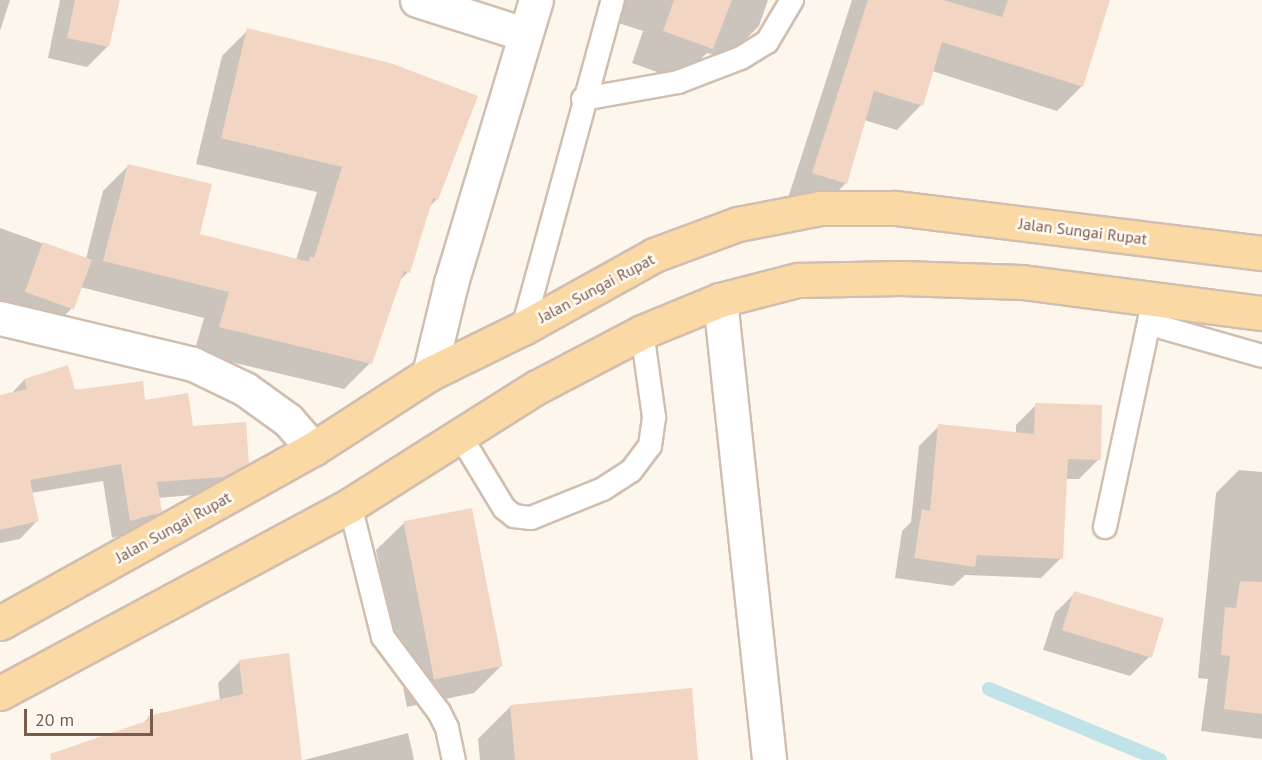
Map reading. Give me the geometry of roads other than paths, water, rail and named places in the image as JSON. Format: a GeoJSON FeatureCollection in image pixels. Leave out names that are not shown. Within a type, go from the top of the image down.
{"type":"FeatureCollection","features":[{"type":"Feature","properties":{"kind":"main road","name":"Jalan Sungai Rupat"},"geometry":{"type":"LineString","coordinates":[[0,623],[313,449],[429,374],[523,328],[654,255],[738,224],[820,208],[895,208],[1262,253]]}},
{"type":"Feature","properties":{"kind":"main road"},"geometry":{"type":"LineString","coordinates":[[0,693],[350,505],[537,387],[642,332],[720,300],[798,280],[901,278],[1022,282],[1152,311],[1262,313]]}},
{"type":"Feature","properties":{"kind":"street"},"geometry":{"type":"LineString","coordinates":[[417,0],[524,34]]}},
{"type":"Feature","properties":{"kind":"street"},"geometry":{"type":"LineString","coordinates":[[429,374],[524,34],[536,0]]}},
{"type":"Feature","properties":{"kind":"street"},"geometry":{"type":"LineString","coordinates":[[720,300],[769,760]]}},
{"type":"Feature","properties":{"kind":"street"},"geometry":{"type":"LineString","coordinates":[[0,318],[193,364],[262,402],[288,420],[313,449]]}},
{"type":"Feature","properties":{"kind":"lane"},"geometry":{"type":"LineString","coordinates":[[523,328],[583,99],[613,0]]}},
{"type":"Feature","properties":{"kind":"lane"},"geometry":{"type":"LineString","coordinates":[[583,99],[678,82],[741,58],[767,42],[792,0]]}},
{"type":"Feature","properties":{"kind":"lane"},"geometry":{"type":"LineString","coordinates":[[1105,527],[1152,311],[1262,356]]}},
{"type":"Feature","properties":{"kind":"lane"},"geometry":{"type":"LineString","coordinates":[[461,437],[504,508],[514,516],[531,518],[603,489],[632,471],[650,446],[654,417],[642,332]]}},
{"type":"Feature","properties":{"kind":"lane"},"geometry":{"type":"LineString","coordinates":[[350,505],[383,637],[439,712],[447,728],[454,760]]}},
{"type":"Feature","properties":{"kind":"waterway"},"geometry":{"type":"LineString","coordinates":[[989,689],[1160,760]]}}]}
